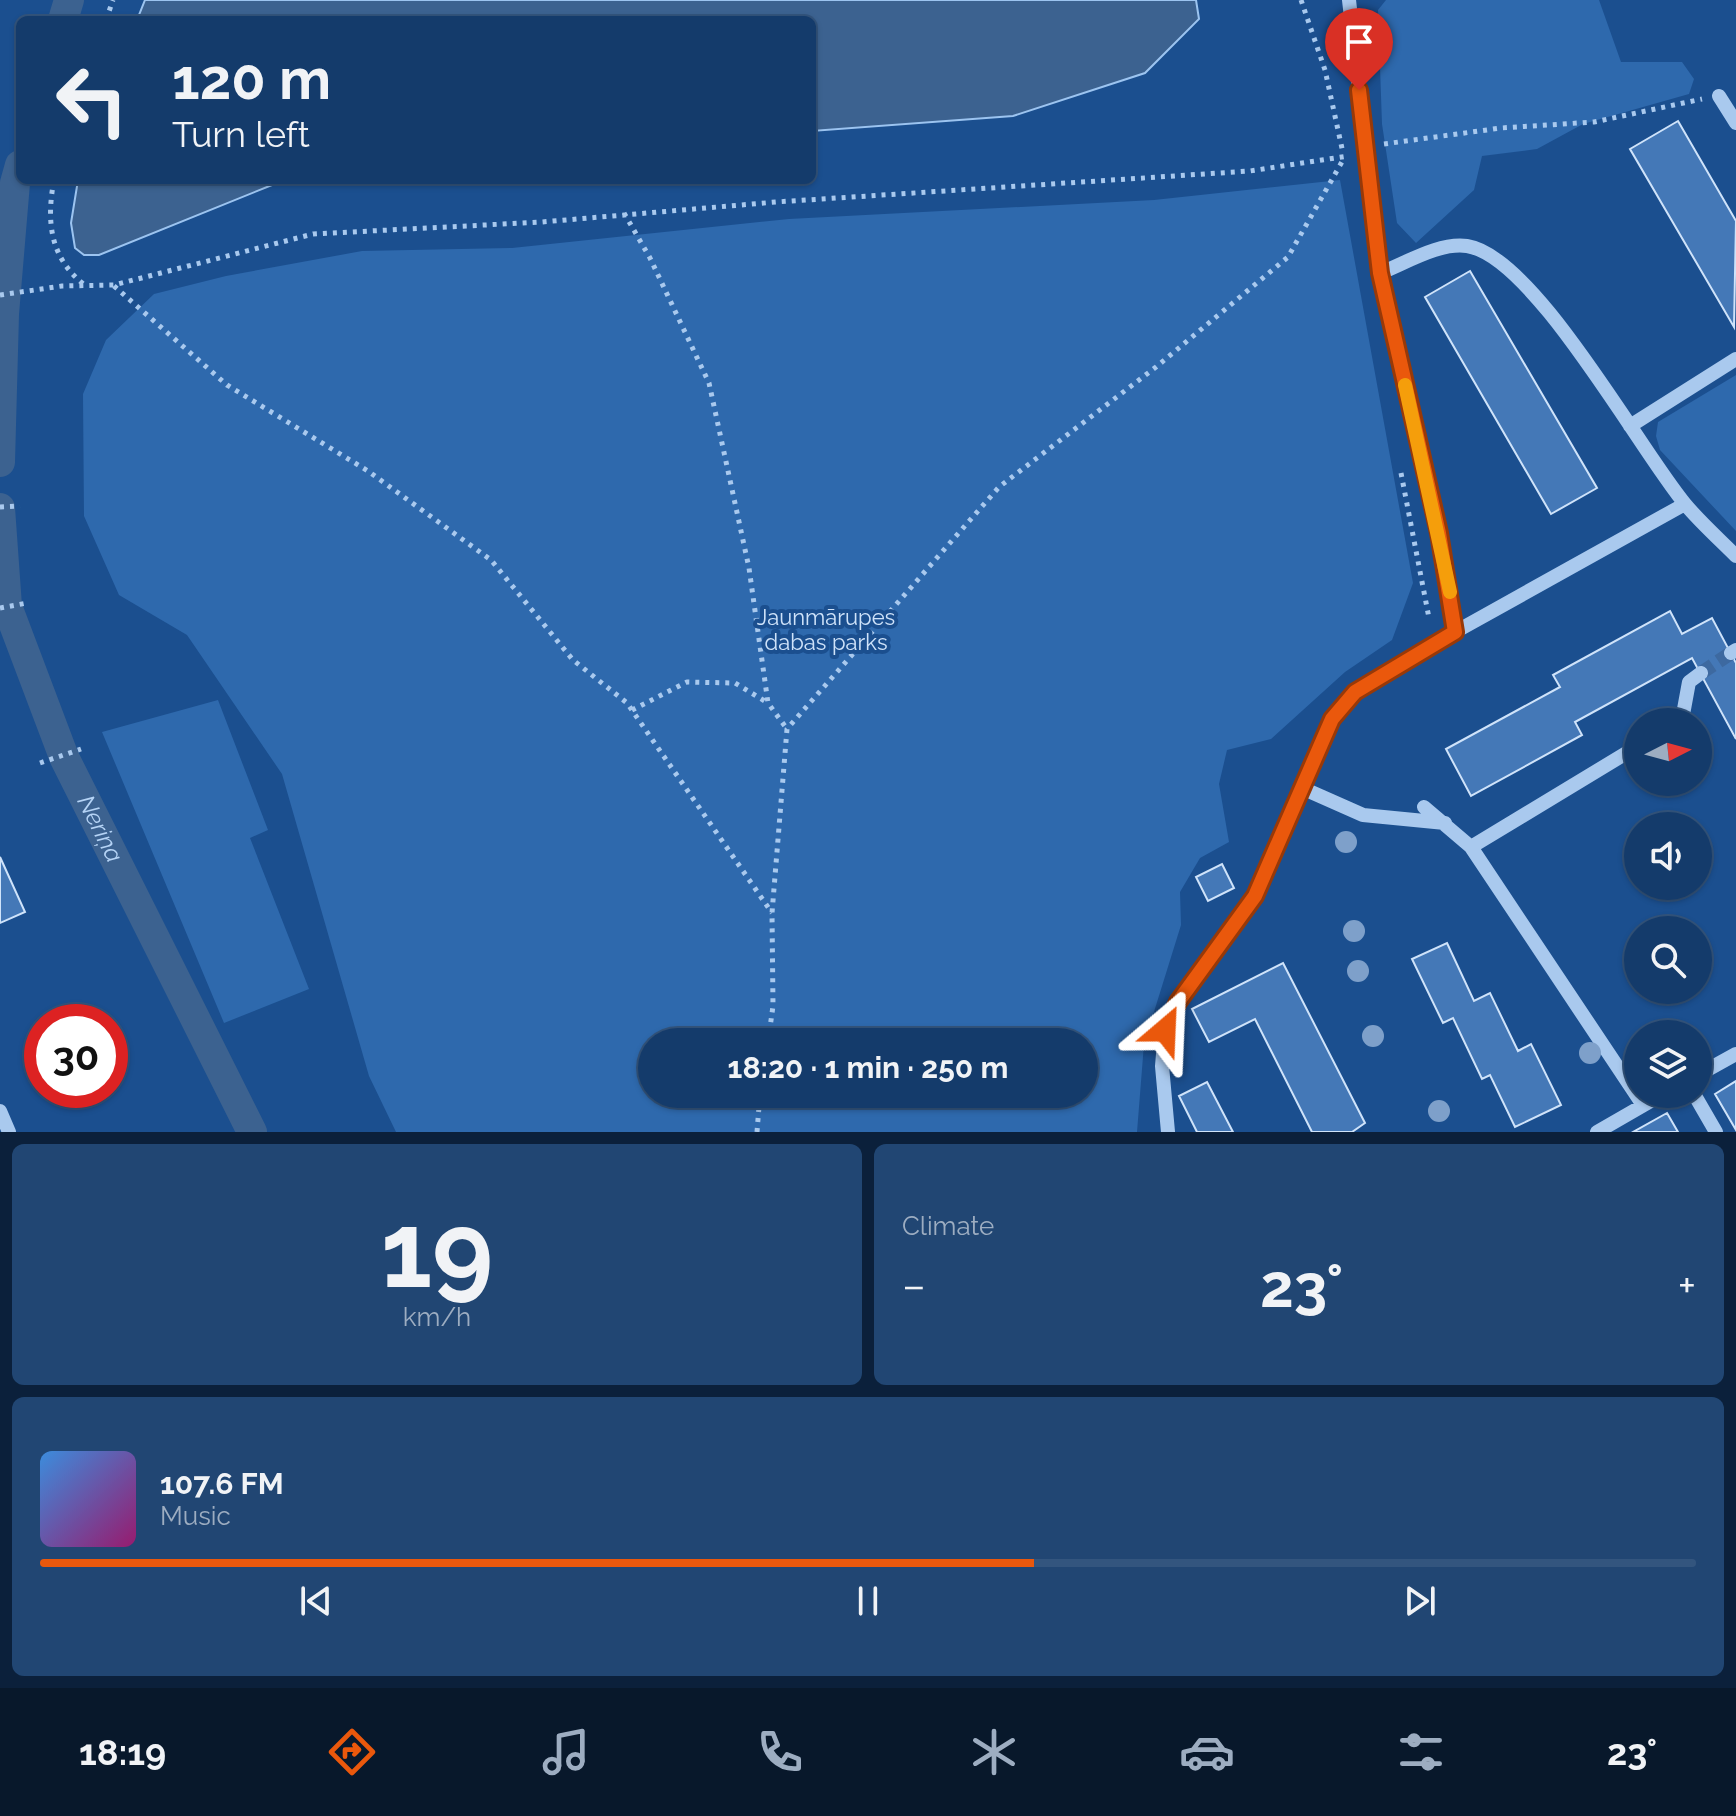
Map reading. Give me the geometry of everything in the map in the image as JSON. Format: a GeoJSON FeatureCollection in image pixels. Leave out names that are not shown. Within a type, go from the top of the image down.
{"type":"FeatureCollection","features":[{"type":"Feature","properties":{"kind":"street"},"geometry":{"type":"LineString","coordinates":[[1349,0],[1380,273],[1439,533],[1455,632]]}},
{"type":"Feature","properties":{"kind":"street"},"geometry":{"type":"LineString","coordinates":[[1719,96],[1736,123]]}},
{"type":"Feature","properties":{"kind":"street"},"geometry":{"type":"LineString","coordinates":[[1380,273],[1441,248],[1466,246],[1487,253],[1509,269],[1563,332],[1685,504],[1736,556]]}},
{"type":"Feature","properties":{"kind":"street"},"geometry":{"type":"LineString","coordinates":[[1630,426],[1736,359]]}},
{"type":"Feature","properties":{"kind":"street"},"geometry":{"type":"LineString","coordinates":[[1168,1132],[1162,1066],[1165,1030],[1178,1002],[1255,896],[1332,719],[1355,692],[1455,632],[1685,504]]}},
{"type":"Feature","properties":{"kind":"street"},"geometry":{"type":"LineString","coordinates":[[1684,708],[1689,682],[1701,673]]}},
{"type":"Feature","properties":{"kind":"street"},"geometry":{"type":"LineString","coordinates":[[1471,847],[1624,754]]}},
{"type":"Feature","properties":{"kind":"street"},"geometry":{"type":"LineString","coordinates":[[1302,788],[1363,815],[1445,823]]}},
{"type":"Feature","properties":{"kind":"street"},"geometry":{"type":"LineString","coordinates":[[1424,807],[1471,847],[1624,1076]]}},
{"type":"Feature","properties":{"kind":"street"},"geometry":{"type":"LineString","coordinates":[[1712,1067],[1736,1054]]}},
{"type":"Feature","properties":{"kind":"street"},"geometry":{"type":"LineString","coordinates":[[1597,1132],[1638,1108]]}},
{"type":"Feature","properties":{"kind":"street"},"geometry":{"type":"LineString","coordinates":[[1702,1108],[1716,1132]]}},
{"type":"Feature","properties":{"kind":"street"},"geometry":{"type":"LineString","coordinates":[[0,1111],[9,1132]]}},
{"type":"Feature","properties":{"kind":"path"},"geometry":{"type":"LineString","coordinates":[[770,1028],[773,1006],[772,913],[787,729],[999,487],[1156,367],[1288,257],[1344,159],[1335,111],[1301,0]]}},
{"type":"Feature","properties":{"kind":"path"},"geometry":{"type":"LineString","coordinates":[[1365,150],[1388,142],[1501,128],[1594,122],[1719,96]]}},
{"type":"Feature","properties":{"kind":"path"},"geometry":{"type":"LineString","coordinates":[[0,295],[114,285],[313,234],[542,222],[624,213],[1250,171],[1344,159]]}},
{"type":"Feature","properties":{"kind":"path"},"geometry":{"type":"LineString","coordinates":[[53,184],[49,205],[56,253],[70,273],[88,287]]}},
{"type":"Feature","properties":{"kind":"path"},"geometry":{"type":"LineString","coordinates":[[624,213],[650,258],[709,383],[749,568],[768,703]]}},
{"type":"Feature","properties":{"kind":"path"},"geometry":{"type":"LineString","coordinates":[[114,285],[227,385],[368,471],[491,560],[573,660],[632,710],[772,913]]}},
{"type":"Feature","properties":{"kind":"path"},"geometry":{"type":"LineString","coordinates":[[0,507],[20,506]]}},
{"type":"Feature","properties":{"kind":"path"},"geometry":{"type":"LineString","coordinates":[[0,608],[27,603]]}},
{"type":"Feature","properties":{"kind":"path"},"geometry":{"type":"LineString","coordinates":[[632,710],[687,682],[735,683],[768,703],[787,729]]}},
{"type":"Feature","properties":{"kind":"path"},"geometry":{"type":"LineString","coordinates":[[40,763],[81,749]]}},
{"type":"Feature","properties":{"kind":"path"},"geometry":{"type":"LineString","coordinates":[[757,1132],[759,1108]]}},
{"type":"Feature","properties":{"kind":"green space"},"geometry":{"type":"Polygon","coordinates":[[[1386,0],[1599,0],[1621,62],[1682,62],[1694,79],[1689,94],[1583,124],[1537,149],[1482,156],[1474,190],[1416,243],[1397,223],[1382,124],[1378,10],[1386,0]]]}},
{"type":"Feature","properties":{"kind":"green space","name":"Jaunmārupes dabas parks"},"geometry":{"type":"Polygon","coordinates":[[[1340,180],[1413,583],[1392,640],[1345,672],[1271,739],[1227,750],[1219,784],[1229,842],[1200,858],[1180,892],[1181,925],[1144,1044],[1137,1132],[396,1132],[369,1076],[282,774],[187,635],[119,595],[84,516],[83,394],[106,340],[154,294],[226,276],[362,251],[512,248],[789,219],[1154,200],[1340,180]]]}},
{"type":"Feature","properties":{"kind":"green space"},"geometry":{"type":"Polygon","coordinates":[[[1736,375],[1736,531],[1660,450],[1656,436],[1658,422],[1736,375]]]}},
{"type":"Feature","properties":{"kind":"green space"},"geometry":{"type":"Polygon","coordinates":[[[218,700],[268,830],[250,838],[309,989],[224,1023],[102,732],[218,700]]]}},
{"type":"Feature","properties":{"kind":"shaded area"},"geometry":{"type":"Polygon","coordinates":[[[145,0],[1196,0],[1199,19],[1145,73],[1013,116],[816,131],[816,16],[139,16],[145,0]]]}},
{"type":"Feature","properties":{"kind":"shaded area"},"geometry":{"type":"Polygon","coordinates":[[[77,184],[276,184],[99,255],[84,255],[75,248],[71,223],[77,184]]]}},
{"type":"Feature","properties":{"kind":"building"},"geometry":{"type":"Polygon","coordinates":[[[1678,121],[1736,221],[1734,327],[1630,149],[1678,121]]]}},
{"type":"Feature","properties":{"kind":"building"},"geometry":{"type":"Polygon","coordinates":[[[1470,271],[1597,488],[1551,514],[1425,297],[1470,271]]]}},
{"type":"Feature","properties":{"kind":"building"},"geometry":{"type":"Polygon","coordinates":[[[1670,611],[1682,634],[1712,618],[1736,663],[1736,739],[1692,658],[1575,722],[1582,735],[1471,796],[1446,749],[1560,687],[1553,675],[1670,611]]]}},
{"type":"Feature","properties":{"kind":"building"},"geometry":{"type":"Polygon","coordinates":[[[0,857],[25,912],[0,923],[0,857]]]}},
{"type":"Feature","properties":{"kind":"building"},"geometry":{"type":"Polygon","coordinates":[[[1222,864],[1234,888],[1208,901],[1196,877],[1222,864]]]}},
{"type":"Feature","properties":{"kind":"building"},"geometry":{"type":"Polygon","coordinates":[[[1447,943],[1474,1001],[1490,993],[1518,1051],[1531,1044],[1561,1105],[1515,1127],[1490,1075],[1482,1079],[1453,1018],[1443,1023],[1412,959],[1447,943]]]}},
{"type":"Feature","properties":{"kind":"building"},"geometry":{"type":"Polygon","coordinates":[[[1283,963],[1365,1123],[1352,1132],[1312,1132],[1255,1019],[1209,1042],[1192,1009],[1283,963]]]}},
{"type":"Feature","properties":{"kind":"building"},"geometry":{"type":"Polygon","coordinates":[[[1736,1081],[1736,1130],[1715,1094],[1736,1081]]]}},
{"type":"Feature","properties":{"kind":"building"},"geometry":{"type":"Polygon","coordinates":[[[1207,1082],[1233,1132],[1197,1132],[1179,1096],[1207,1082]]]}},
{"type":"Feature","properties":{"kind":"building"},"geometry":{"type":"Polygon","coordinates":[[[1667,1113],[1678,1132],[1633,1132],[1667,1113]]]}},
{"type":"Feature","properties":{"kind":"waterway","name":"Neriņa"},"geometry":{"type":"LineString","coordinates":[[64,16],[69,0]]}},
{"type":"Feature","properties":{"kind":"waterway","name":"Neriņa"},"geometry":{"type":"LineString","coordinates":[[0,462],[4,314],[16,179]]}},
{"type":"Feature","properties":{"kind":"waterway"},"geometry":{"type":"LineString","coordinates":[[10,248],[20,247]]}},
{"type":"Feature","properties":{"kind":"waterway","name":"Neriņa"},"geometry":{"type":"LineString","coordinates":[[0,508],[7,606],[64,757],[252,1132]]}},
{"type":"Feature","properties":{"kind":"tunnel"},"geometry":{"type":"LineString","coordinates":[[1701,673],[1731,653]]}},
{"type":"Feature","properties":{"kind":"slow traffic"},"geometry":{"type":"LineString","coordinates":[[1405,385],[1450,592]]}},
{"type":"Feature","properties":{"kind":"route"},"geometry":{"type":"LineString","coordinates":[[1165,1030],[1178,1002],[1255,896],[1332,719],[1355,692],[1455,632],[1439,533],[1380,273],[1359,90]]}}]}
